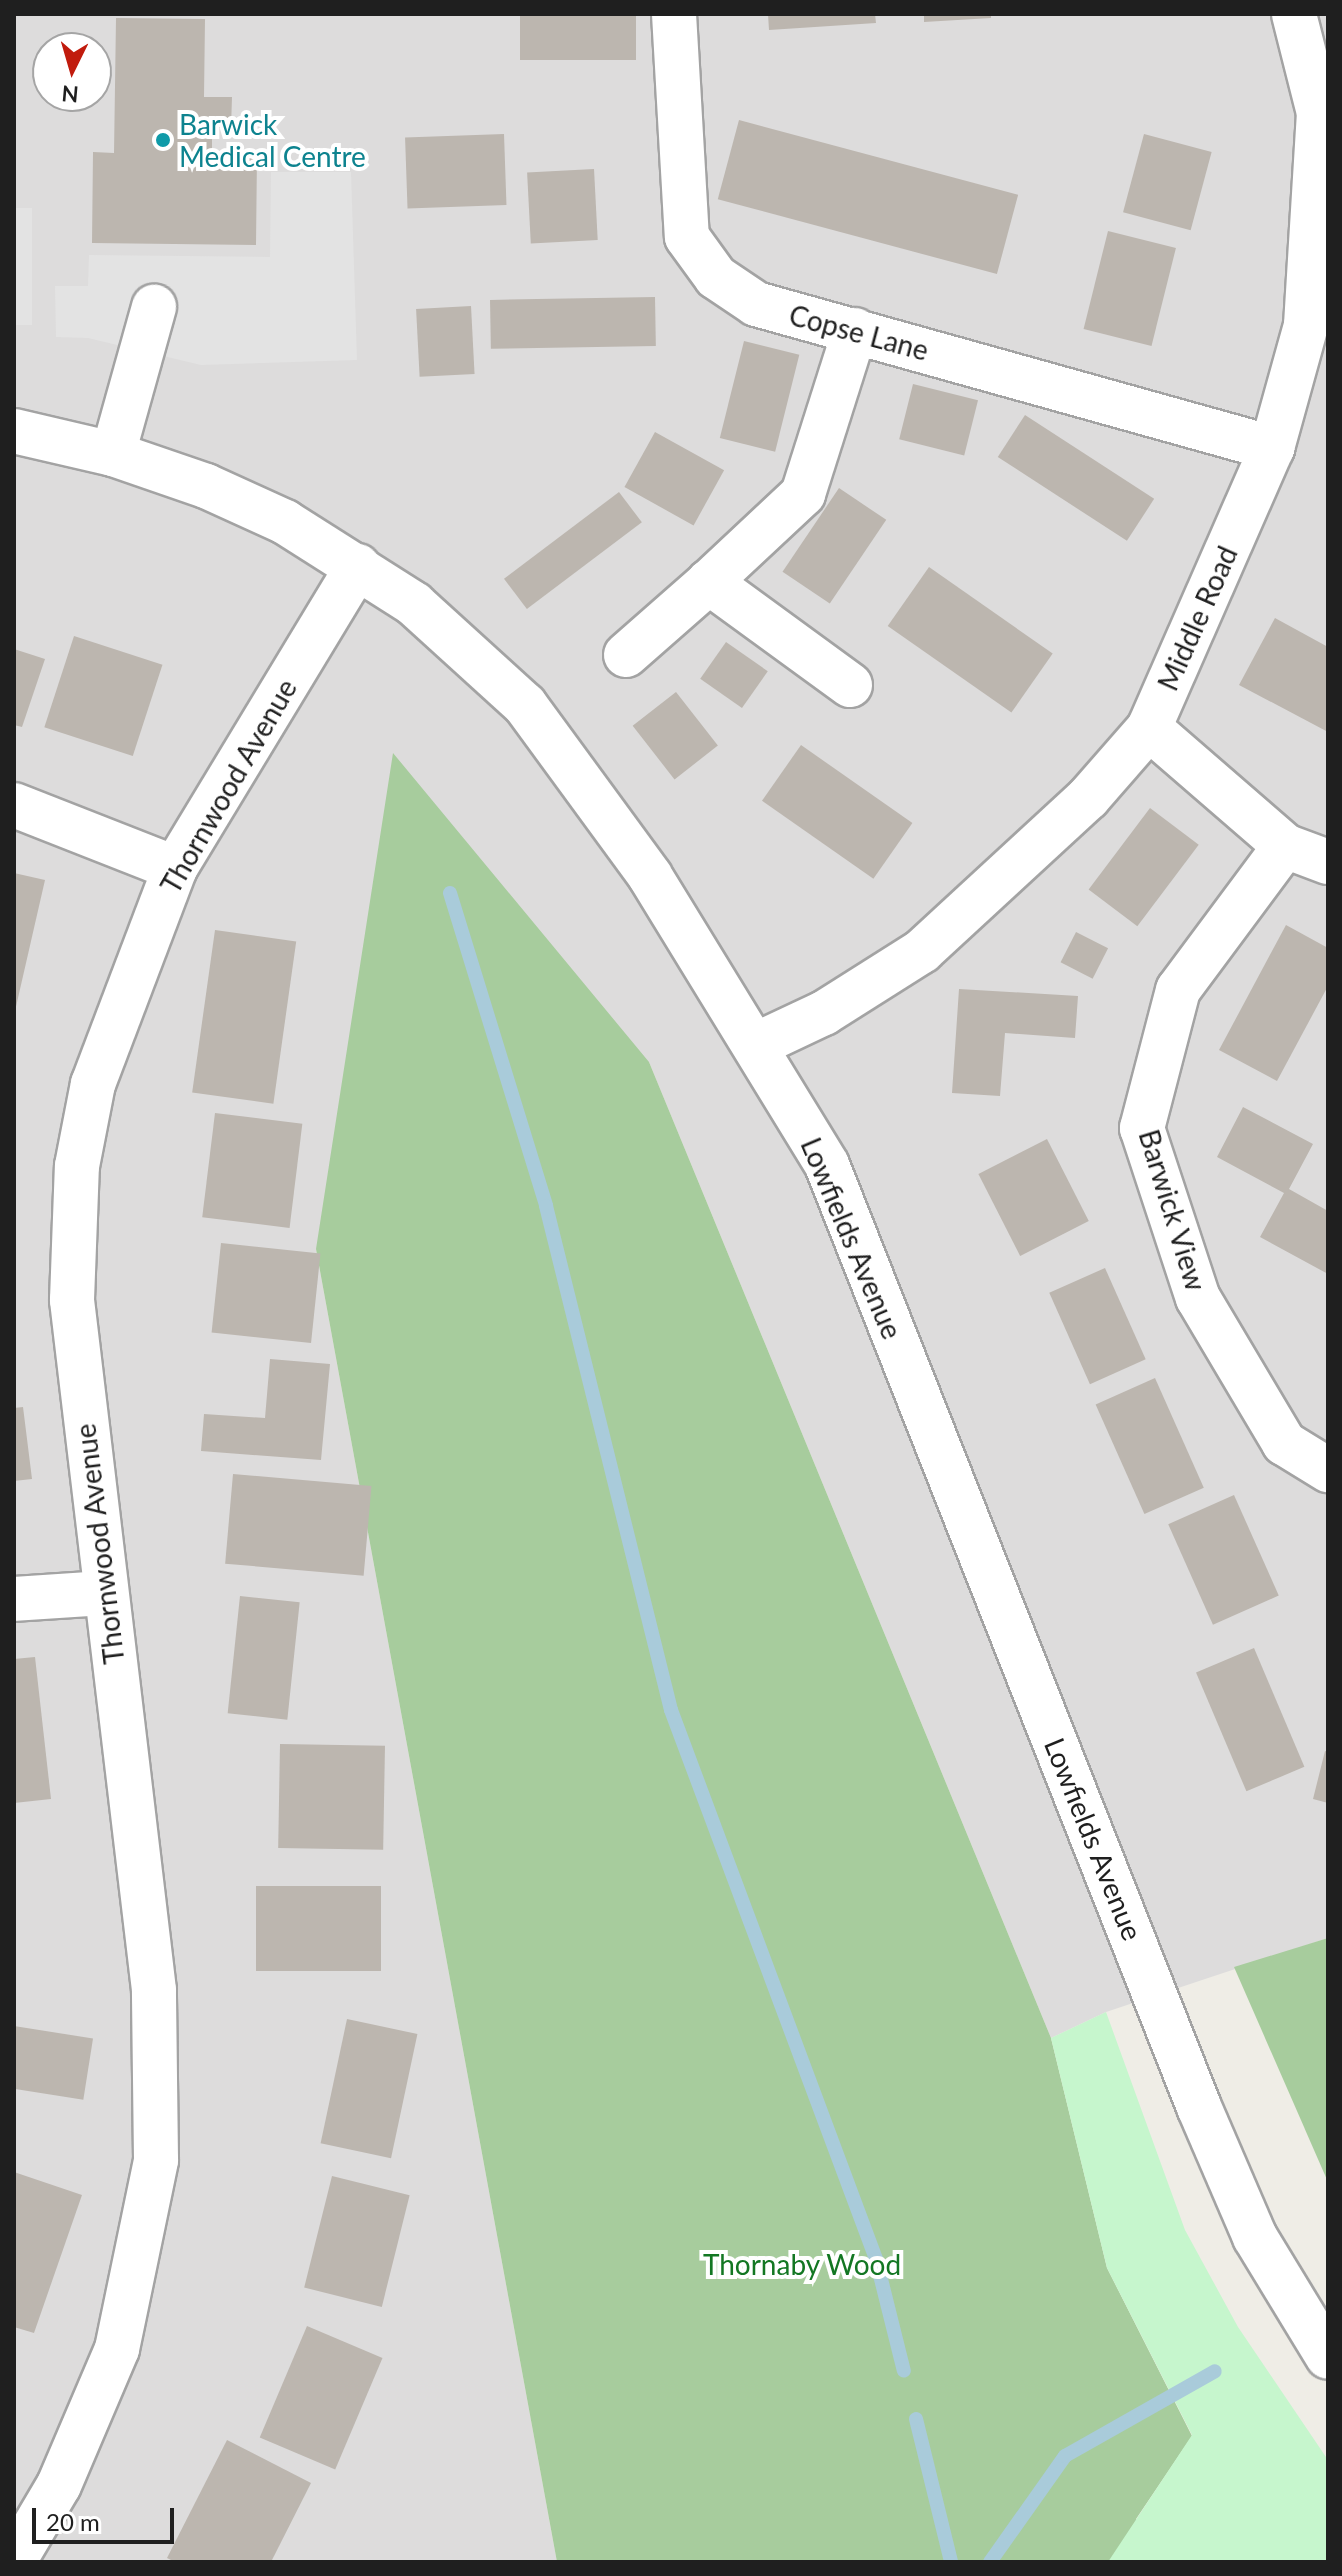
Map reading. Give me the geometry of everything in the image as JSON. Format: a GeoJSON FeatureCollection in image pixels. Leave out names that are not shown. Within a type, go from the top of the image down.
{"type":"FeatureCollection","features":[{"type":"Feature","properties":{"kind":"street","name":"Copse Lane"},"geometry":{"type":"LineString","coordinates":[[674,14],[687,237],[716,277],[756,304],[1272,448]]}},
{"type":"Feature","properties":{"kind":"street","name":"Middle Road"},"geometry":{"type":"LineString","coordinates":[[758,1044],[824,1013],[922,951],[1088,798],[1149,728],[1272,448],[1306,325],[1324,114],[1294,14]]}},
{"type":"Feature","properties":{"kind":"street"},"geometry":{"type":"LineString","coordinates":[[113,454],[154,307]]}},
{"type":"Feature","properties":{"kind":"street"},"geometry":{"type":"LineString","coordinates":[[626,655],[803,494],[855,330]]}},
{"type":"Feature","properties":{"kind":"street","name":"Lowfields Avenue"},"geometry":{"type":"LineString","coordinates":[[14,431],[113,454],[285,522],[358,566],[469,650],[572,761],[758,1044],[827,1165],[1255,2237],[1328,2357]]}},
{"type":"Feature","properties":{"kind":"street","name":"Thornwood Avenue"},"geometry":{"type":"LineString","coordinates":[[14,2561],[59,2485],[117,2349],[152,2203],[154,1990],[72,1300],[77,1166],[93,1084],[175,868],[358,566]]}},
{"type":"Feature","properties":{"kind":"street"},"geometry":{"type":"LineString","coordinates":[[709,582],[850,685]]}},
{"type":"Feature","properties":{"kind":"street"},"geometry":{"type":"LineString","coordinates":[[1149,728],[1285,846],[1328,862]]}},
{"type":"Feature","properties":{"kind":"street"},"geometry":{"type":"LineString","coordinates":[[14,805],[175,868]]}},
{"type":"Feature","properties":{"kind":"street","name":"Barwick View"},"geometry":{"type":"LineString","coordinates":[[1285,846],[1178,990],[1142,1128],[1198,1298],[1284,1443],[1328,1470]]}},
{"type":"Feature","properties":{"kind":"street"},"geometry":{"type":"LineString","coordinates":[[14,1599],[105,1593]]}},
{"type":"Feature","properties":{"kind":"shaded area"},"geometry":{"type":"Polygon","coordinates":[[[14,14],[1328,14],[1328,1938],[1106,2012],[1051,2038],[649,1062],[316,1249],[557,2562],[14,2562],[14,14]]]}},
{"type":"Feature","properties":{"kind":"shaded area"},"geometry":{"type":"Polygon","coordinates":[[[271,172],[351,172],[357,360],[201,365],[88,338],[56,337],[55,286],[88,286],[89,255],[270,257],[271,172]]]}},
{"type":"Feature","properties":{"kind":"shaded area"},"geometry":{"type":"Polygon","coordinates":[[[14,208],[32,208],[32,325],[14,325],[14,208]]]}},
{"type":"Feature","properties":{"kind":"green space","name":"Thornaby Wood"},"geometry":{"type":"Polygon","coordinates":[[[393,753],[649,1062],[1051,2038],[1107,2268],[1192,2436],[1136,2519],[1169,2562],[557,2562],[316,1249],[393,753]]]}},
{"type":"Feature","properties":{"kind":"green space"},"geometry":{"type":"Polygon","coordinates":[[[1328,1938],[1328,2182],[1234,1967],[1328,1938]]]}},
{"type":"Feature","properties":{"kind":"green space"},"geometry":{"type":"Polygon","coordinates":[[[1106,2012],[1185,2230],[1238,2327],[1328,2460],[1328,2562],[1108,2562],[1192,2435],[1107,2268],[1051,2038],[1106,2012]]]}},
{"type":"Feature","properties":{"kind":"building"},"geometry":{"type":"Polygon","coordinates":[[[520,14],[636,14],[636,60],[520,60],[520,14]]]}},
{"type":"Feature","properties":{"kind":"building"},"geometry":{"type":"Polygon","coordinates":[[[768,14],[875,14],[876,23],[769,30],[768,14]]]}},
{"type":"Feature","properties":{"kind":"building"},"geometry":{"type":"Polygon","coordinates":[[[924,14],[991,14],[991,18],[924,22],[924,14]]]}},
{"type":"Feature","properties":{"kind":"building","name":"Barwick Medical Centre"},"geometry":{"type":"Polygon","coordinates":[[[116,18],[205,19],[204,97],[232,97],[231,128],[212,128],[212,155],[257,155],[256,245],[92,243],[93,152],[114,153],[116,18]]]}},
{"type":"Feature","properties":{"kind":"building"},"geometry":{"type":"Polygon","coordinates":[[[739,120],[1018,195],[997,274],[718,199],[739,120]]]}},
{"type":"Feature","properties":{"kind":"building"},"geometry":{"type":"Polygon","coordinates":[[[504,134],[506,205],[408,208],[405,137],[504,134]]]}},
{"type":"Feature","properties":{"kind":"building"},"geometry":{"type":"Polygon","coordinates":[[[1144,134],[1212,152],[1191,230],[1123,212],[1144,134]]]}},
{"type":"Feature","properties":{"kind":"building"},"geometry":{"type":"Polygon","coordinates":[[[594,169],[598,240],[531,243],[527,173],[594,169]]]}},
{"type":"Feature","properties":{"kind":"building"},"geometry":{"type":"Polygon","coordinates":[[[1108,231],[1176,248],[1151,346],[1084,329],[1108,231]]]}},
{"type":"Feature","properties":{"kind":"building"},"geometry":{"type":"Polygon","coordinates":[[[655,297],[656,346],[491,349],[490,300],[655,297]]]}},
{"type":"Feature","properties":{"kind":"building"},"geometry":{"type":"Polygon","coordinates":[[[471,306],[475,374],[420,377],[416,309],[471,306]]]}},
{"type":"Feature","properties":{"kind":"building"},"geometry":{"type":"Polygon","coordinates":[[[744,341],[799,355],[775,452],[720,438],[744,341]]]}},
{"type":"Feature","properties":{"kind":"building"},"geometry":{"type":"Polygon","coordinates":[[[913,384],[978,400],[964,456],[899,439],[913,384]]]}},
{"type":"Feature","properties":{"kind":"building"},"geometry":{"type":"Polygon","coordinates":[[[1025,415],[1154,499],[1127,541],[998,457],[1025,415]]]}},
{"type":"Feature","properties":{"kind":"building"},"geometry":{"type":"Polygon","coordinates":[[[655,432],[724,470],[694,525],[624,487],[655,432]]]}},
{"type":"Feature","properties":{"kind":"building"},"geometry":{"type":"Polygon","coordinates":[[[839,488],[886,520],[830,604],[783,572],[839,488]]]}},
{"type":"Feature","properties":{"kind":"building"},"geometry":{"type":"Polygon","coordinates":[[[619,492],[642,522],[527,609],[504,579],[619,492]]]}},
{"type":"Feature","properties":{"kind":"building"},"geometry":{"type":"Polygon","coordinates":[[[929,567],[1053,654],[1011,713],[888,626],[929,567]]]}},
{"type":"Feature","properties":{"kind":"building"},"geometry":{"type":"Polygon","coordinates":[[[1275,618],[1328,647],[1328,732],[1239,685],[1275,618]]]}},
{"type":"Feature","properties":{"kind":"building"},"geometry":{"type":"Polygon","coordinates":[[[74,636],[162,665],[133,756],[44,727],[74,636]]]}},
{"type":"Feature","properties":{"kind":"building"},"geometry":{"type":"Polygon","coordinates":[[[726,642],[768,671],[742,708],[700,679],[726,642]]]}},
{"type":"Feature","properties":{"kind":"building"},"geometry":{"type":"Polygon","coordinates":[[[14,649],[45,659],[22,727],[14,725],[14,649]]]}},
{"type":"Feature","properties":{"kind":"building"},"geometry":{"type":"Polygon","coordinates":[[[676,692],[718,746],[675,779],[633,726],[676,692]]]}},
{"type":"Feature","properties":{"kind":"building"},"geometry":{"type":"Polygon","coordinates":[[[801,745],[912,823],[873,879],[762,801],[801,745]]]}},
{"type":"Feature","properties":{"kind":"building"},"geometry":{"type":"Polygon","coordinates":[[[1150,808],[1199,845],[1137,926],[1089,889],[1150,808]]]}},
{"type":"Feature","properties":{"kind":"building"},"geometry":{"type":"Polygon","coordinates":[[[14,873],[45,880],[15,1011],[14,1011],[14,873]]]}},
{"type":"Feature","properties":{"kind":"building"},"geometry":{"type":"Polygon","coordinates":[[[1286,925],[1328,948],[1328,986],[1277,1081],[1219,1050],[1286,925]]]}},
{"type":"Feature","properties":{"kind":"building"},"geometry":{"type":"Polygon","coordinates":[[[215,930],[296,941],[273,1104],[192,1092],[215,930]]]}},
{"type":"Feature","properties":{"kind":"building"},"geometry":{"type":"Polygon","coordinates":[[[1076,932],[1108,948],[1093,979],[1061,962],[1076,932]]]}},
{"type":"Feature","properties":{"kind":"building"},"geometry":{"type":"Polygon","coordinates":[[[959,989],[1078,996],[1075,1038],[1005,1033],[1000,1096],[952,1093],[959,989]]]}},
{"type":"Feature","properties":{"kind":"building"},"geometry":{"type":"Polygon","coordinates":[[[1243,1107],[1313,1144],[1289,1189],[1328,1211],[1328,1274],[1260,1237],[1284,1193],[1217,1157],[1243,1107]]]}},
{"type":"Feature","properties":{"kind":"building"},"geometry":{"type":"Polygon","coordinates":[[[215,1113],[302,1124],[290,1228],[202,1217],[215,1113]]]}},
{"type":"Feature","properties":{"kind":"building"},"geometry":{"type":"Polygon","coordinates":[[[1047,1139],[1089,1221],[1020,1256],[978,1174],[1047,1139]]]}},
{"type":"Feature","properties":{"kind":"building"},"geometry":{"type":"Polygon","coordinates":[[[221,1243],[320,1253],[311,1343],[212,1333],[221,1243]]]}},
{"type":"Feature","properties":{"kind":"building"},"geometry":{"type":"Polygon","coordinates":[[[1105,1268],[1146,1359],[1090,1384],[1049,1293],[1105,1268]]]}},
{"type":"Feature","properties":{"kind":"building"},"geometry":{"type":"Polygon","coordinates":[[[270,1359],[330,1364],[321,1460],[201,1451],[204,1414],[265,1418],[270,1359]]]}},
{"type":"Feature","properties":{"kind":"building"},"geometry":{"type":"Polygon","coordinates":[[[1155,1378],[1204,1488],[1144,1514],[1096,1404],[1155,1378]]]}},
{"type":"Feature","properties":{"kind":"building"},"geometry":{"type":"Polygon","coordinates":[[[23,1407],[32,1479],[14,1481],[14,1408],[23,1407]]]}},
{"type":"Feature","properties":{"kind":"building"},"geometry":{"type":"Polygon","coordinates":[[[233,1474],[371,1486],[364,1576],[225,1564],[233,1474]]]}},
{"type":"Feature","properties":{"kind":"building"},"geometry":{"type":"Polygon","coordinates":[[[1234,1495],[1279,1595],[1213,1625],[1168,1524],[1234,1495]]]}},
{"type":"Feature","properties":{"kind":"building"},"geometry":{"type":"Polygon","coordinates":[[[240,1596],[300,1602],[287,1720],[228,1713],[240,1596]]]}},
{"type":"Feature","properties":{"kind":"building"},"geometry":{"type":"Polygon","coordinates":[[[1254,1648],[1304,1767],[1246,1791],[1196,1673],[1254,1648]]]}},
{"type":"Feature","properties":{"kind":"building"},"geometry":{"type":"Polygon","coordinates":[[[35,1657],[51,1799],[14,1803],[14,1659],[35,1657]]]}},
{"type":"Feature","properties":{"kind":"building"},"geometry":{"type":"Polygon","coordinates":[[[280,1744],[385,1746],[383,1850],[278,1848],[280,1744]]]}},
{"type":"Feature","properties":{"kind":"building"},"geometry":{"type":"Polygon","coordinates":[[[1325,1751],[1328,1752],[1328,1803],[1313,1799],[1325,1751]]]}},
{"type":"Feature","properties":{"kind":"building"},"geometry":{"type":"Polygon","coordinates":[[[256,1886],[381,1886],[381,1971],[256,1971],[256,1886]]]}},
{"type":"Feature","properties":{"kind":"building"},"geometry":{"type":"Polygon","coordinates":[[[347,2019],[417,2034],[391,2158],[321,2143],[347,2019]]]}},
{"type":"Feature","properties":{"kind":"building"},"geometry":{"type":"Polygon","coordinates":[[[14,2026],[93,2039],[83,2100],[14,2089],[14,2026]]]}},
{"type":"Feature","properties":{"kind":"building"},"geometry":{"type":"Polygon","coordinates":[[[14,2172],[82,2195],[34,2333],[14,2327],[14,2172]]]}},
{"type":"Feature","properties":{"kind":"building"},"geometry":{"type":"Polygon","coordinates":[[[332,2176],[410,2195],[382,2307],[304,2288],[332,2176]]]}},
{"type":"Feature","properties":{"kind":"building"},"geometry":{"type":"Polygon","coordinates":[[[307,2326],[382,2358],[335,2469],[260,2437],[307,2326]]]}},
{"type":"Feature","properties":{"kind":"building"},"geometry":{"type":"Polygon","coordinates":[[[227,2440],[311,2483],[271,2562],[175,2562],[167,2558],[227,2440]]]}},
{"type":"Feature","properties":{"kind":"waterway"},"geometry":{"type":"LineString","coordinates":[[450,893],[546,1206],[671,1710],[876,2259],[904,2371]]}},
{"type":"Feature","properties":{"kind":"waterway"},"geometry":{"type":"LineString","coordinates":[[990,2562],[1065,2456],[1215,2371]]}},
{"type":"Feature","properties":{"kind":"waterway"},"geometry":{"type":"LineString","coordinates":[[916,2419],[951,2562]]}},
{"type":"Feature","properties":{"kind":"place","name":"Barwick Medical Centre"},"geometry":{"type":"Point","coordinates":[163,140]}}]}
